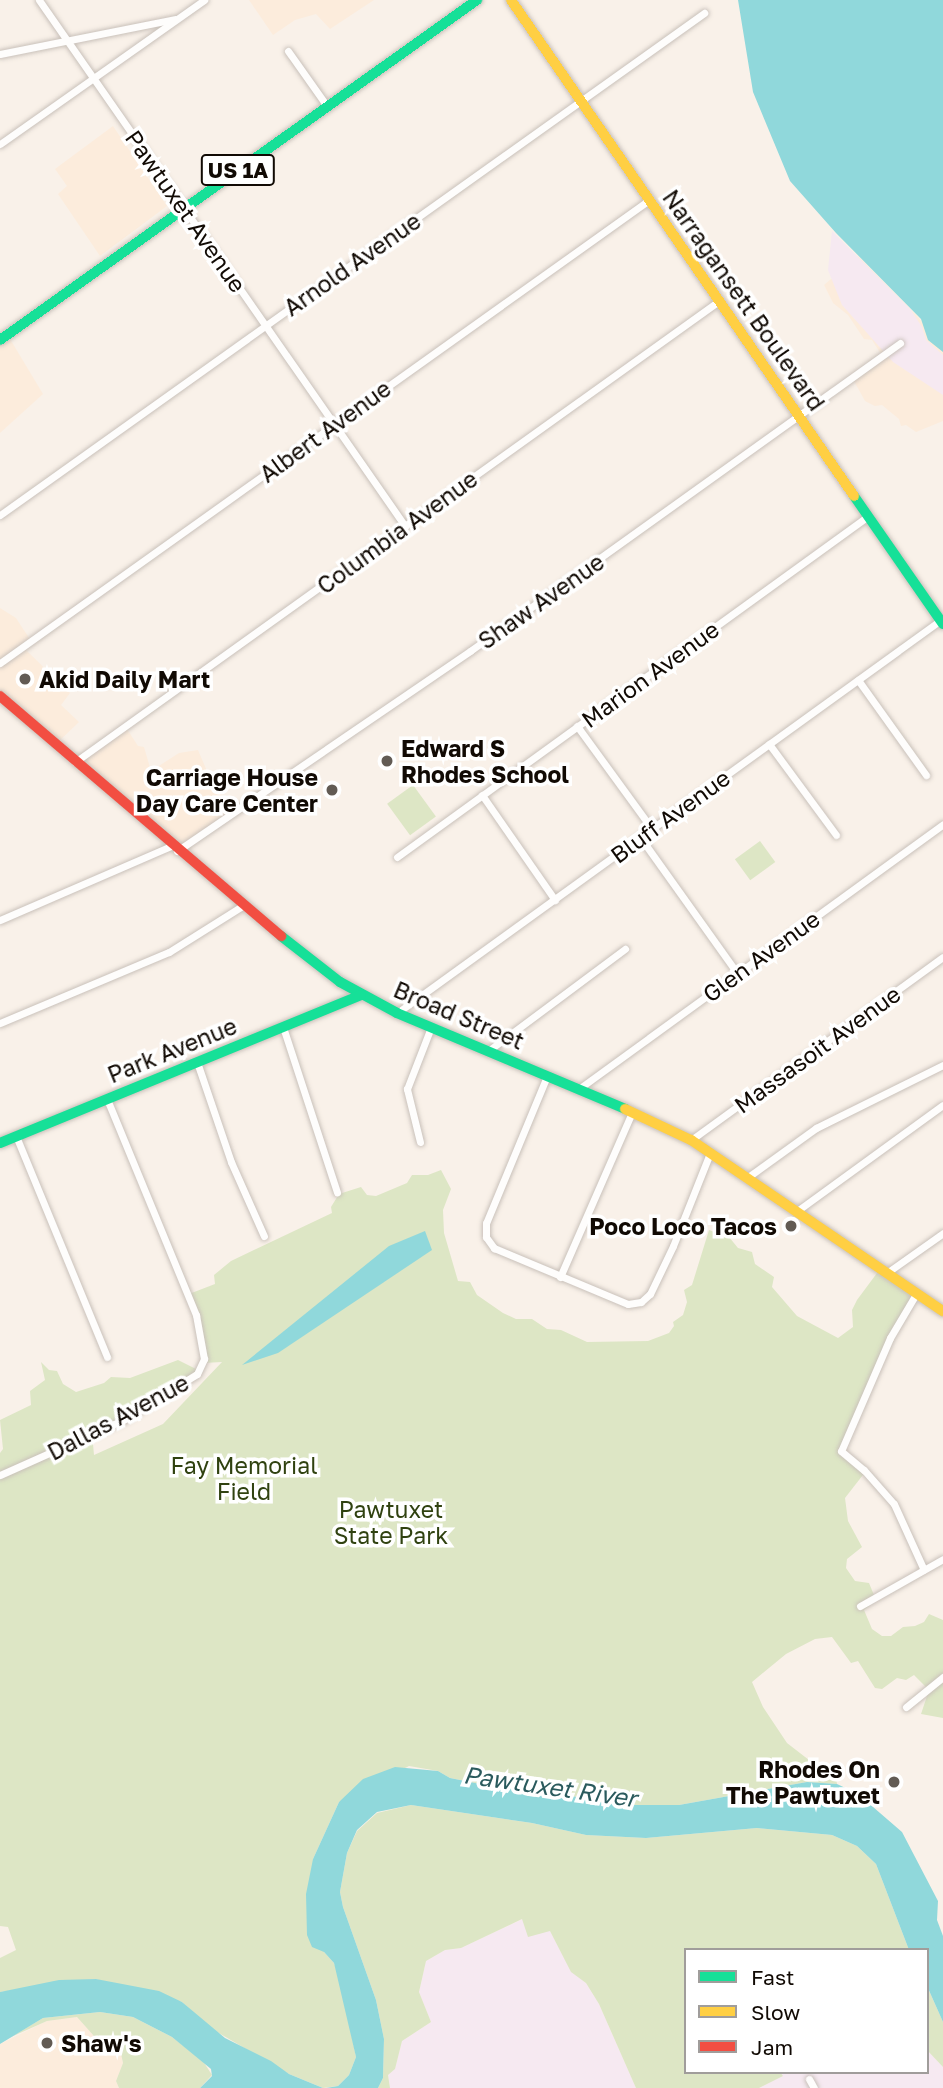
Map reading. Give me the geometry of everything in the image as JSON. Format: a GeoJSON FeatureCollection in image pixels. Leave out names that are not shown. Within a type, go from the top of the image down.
{"type":"FeatureCollection","features":[{"type":"Feature","properties":{"kind":"main road","name":"US 1A"},"geometry":{"type":"LineString","coordinates":[[0,340],[477,0]]}},
{"type":"Feature","properties":{"kind":"main road","name":"Narragansett Boulevard"},"geometry":{"type":"LineString","coordinates":[[511,0],[942,621]]}},
{"type":"Feature","properties":{"kind":"main road","name":"Broad Street"},"geometry":{"type":"LineString","coordinates":[[0,696],[242,906],[308,959],[360,995],[397,1013],[580,1088],[691,1140],[943,1311]]}},
{"type":"Feature","properties":{"kind":"main road","name":"Park Avenue"},"geometry":{"type":"LineString","coordinates":[[0,1143],[360,995]]}},
{"type":"Feature","properties":{"kind":"street","name":"Pawtuxet Avenue"},"geometry":{"type":"LineString","coordinates":[[39,0],[405,526]]}},
{"type":"Feature","properties":{"kind":"street"},"geometry":{"type":"LineString","coordinates":[[0,144],[204,0]]}},
{"type":"Feature","properties":{"kind":"street","name":"Arnold Avenue"},"geometry":{"type":"LineString","coordinates":[[0,515],[704,13]]}},
{"type":"Feature","properties":{"kind":"street"},"geometry":{"type":"LineString","coordinates":[[0,54],[179,18]]}},
{"type":"Feature","properties":{"kind":"street"},"geometry":{"type":"LineString","coordinates":[[288,51],[327,106]]}},
{"type":"Feature","properties":{"kind":"street","name":"Albert Avenue"},"geometry":{"type":"LineString","coordinates":[[0,663],[649,200]]}},
{"type":"Feature","properties":{"kind":"street","name":"Columbia Avenue"},"geometry":{"type":"LineString","coordinates":[[75,762],[719,301]]}},
{"type":"Feature","properties":{"kind":"street","name":"Shaw Avenue"},"geometry":{"type":"LineString","coordinates":[[0,920],[174,849],[470,651],[900,343]]}},
{"type":"Feature","properties":{"kind":"street","name":"Marion Avenue"},"geometry":{"type":"LineString","coordinates":[[397,857],[868,516]]}},
{"type":"Feature","properties":{"kind":"street","name":"Bluff Avenue"},"geometry":{"type":"LineString","coordinates":[[397,1013],[942,621]]}},
{"type":"Feature","properties":{"kind":"street"},"geometry":{"type":"LineString","coordinates":[[858,680],[926,775]]}},
{"type":"Feature","properties":{"kind":"street"},"geometry":{"type":"LineString","coordinates":[[577,726],[652,829]]}},
{"type":"Feature","properties":{"kind":"street"},"geometry":{"type":"LineString","coordinates":[[769,744],[836,835]]}},
{"type":"Feature","properties":{"kind":"street"},"geometry":{"type":"LineString","coordinates":[[482,795],[555,900]]}},
{"type":"Feature","properties":{"kind":"street","name":"Glen Avenue"},"geometry":{"type":"LineString","coordinates":[[580,1088],[943,824]]}},
{"type":"Feature","properties":{"kind":"street"},"geometry":{"type":"LineString","coordinates":[[640,837],[737,973]]}},
{"type":"Feature","properties":{"kind":"street"},"geometry":{"type":"LineString","coordinates":[[0,1023],[169,953],[242,906]]}},
{"type":"Feature","properties":{"kind":"street"},"geometry":{"type":"LineString","coordinates":[[488,1051],[625,950]]}},
{"type":"Feature","properties":{"kind":"street","name":"Massasoit Avenue"},"geometry":{"type":"LineString","coordinates":[[691,1140],[943,957]]}},
{"type":"Feature","properties":{"kind":"street"},"geometry":{"type":"LineString","coordinates":[[283,1027],[337,1192]]}},
{"type":"Feature","properties":{"kind":"street"},"geometry":{"type":"LineString","coordinates":[[420,1142],[407,1089],[431,1027]]}},
{"type":"Feature","properties":{"kind":"street"},"geometry":{"type":"LineString","coordinates":[[197,1062],[229,1157],[264,1236]]}},
{"type":"Feature","properties":{"kind":"street"},"geometry":{"type":"LineString","coordinates":[[748,1177],[816,1128],[943,1065]]}},
{"type":"Feature","properties":{"kind":"street"},"geometry":{"type":"LineString","coordinates":[[547,1076],[486,1223],[485,1231],[494,1248],[628,1304],[641,1302],[650,1294],[673,1246],[710,1153]]}},
{"type":"Feature","properties":{"kind":"street","name":"Dallas Avenue"},"geometry":{"type":"LineString","coordinates":[[0,1475],[123,1420],[197,1374],[204,1359],[201,1335],[183,1281],[107,1100]]}},
{"type":"Feature","properties":{"kind":"street"},"geometry":{"type":"LineString","coordinates":[[797,1210],[943,1105]]}},
{"type":"Feature","properties":{"kind":"street"},"geometry":{"type":"LineString","coordinates":[[559,1277],[632,1112]]}},
{"type":"Feature","properties":{"kind":"street"},"geometry":{"type":"LineString","coordinates":[[16,1136],[107,1357]]}},
{"type":"Feature","properties":{"kind":"street"},"geometry":{"type":"LineString","coordinates":[[888,1272],[943,1233]]}},
{"type":"Feature","properties":{"kind":"street"},"geometry":{"type":"LineString","coordinates":[[916,1294],[890,1338],[841,1451],[864,1470],[894,1504],[924,1570]]}},
{"type":"Feature","properties":{"kind":"street"},"geometry":{"type":"LineString","coordinates":[[860,1606],[943,1559]]}},
{"type":"Feature","properties":{"kind":"street"},"geometry":{"type":"LineString","coordinates":[[906,1707],[943,1677]]}},
{"type":"Feature","properties":{"kind":"street"},"geometry":{"type":"LineString","coordinates":[[809,2079],[814,2088]]}},
{"type":"Feature","properties":{"kind":"shaded area"},"geometry":{"type":"Polygon","coordinates":[[[249,0],[374,0],[330,29],[316,14],[295,20],[273,35],[249,0]]]}},
{"type":"Feature","properties":{"kind":"shaded area"},"geometry":{"type":"Polygon","coordinates":[[[113,126],[167,206],[100,256],[58,194],[67,186],[55,169],[113,126]]]}},
{"type":"Feature","properties":{"kind":"shaded area"},"geometry":{"type":"Polygon","coordinates":[[[832,231],[911,310],[922,327],[926,340],[943,355],[943,395],[893,362],[842,305],[828,270],[832,231]]]}},
{"type":"Feature","properties":{"kind":"shaded area"},"geometry":{"type":"Polygon","coordinates":[[[858,256],[919,318],[943,348],[943,421],[916,432],[906,425],[901,426],[899,419],[882,405],[875,406],[865,401],[854,381],[884,359],[872,340],[864,339],[848,315],[833,303],[824,285],[858,256]]]}},
{"type":"Feature","properties":{"kind":"shaded area"},"geometry":{"type":"Polygon","coordinates":[[[10,339],[43,394],[0,433],[0,343],[10,339]]]}},
{"type":"Feature","properties":{"kind":"shaded area"},"geometry":{"type":"Polygon","coordinates":[[[0,608],[16,618],[31,641],[24,648],[70,693],[61,705],[79,722],[56,744],[0,695],[0,608]]]}},
{"type":"Feature","properties":{"kind":"shaded area"},"geometry":{"type":"Polygon","coordinates":[[[127,729],[138,746],[144,747],[151,771],[179,753],[198,750],[210,778],[233,811],[180,848],[75,762],[127,729]]]}},
{"type":"Feature","properties":{"kind":"shaded area"},"geometry":{"type":"Polygon","coordinates":[[[523,1919],[550,1931],[571,1971],[586,1983],[599,2004],[636,2088],[390,2088],[388,2075],[395,2069],[402,2041],[431,2022],[419,1992],[426,1961],[445,1950],[461,1948],[523,1919]]]}},
{"type":"Feature","properties":{"kind":"shaded area","name":"Shaw's"},"geometry":{"type":"Polygon","coordinates":[[[77,2017],[102,2045],[110,2044],[120,2049],[123,2063],[116,2081],[119,2088],[0,2088],[0,2044],[47,2021],[77,2017]]]}},
{"type":"Feature","properties":{"kind":"shaded area"},"geometry":{"type":"Polygon","coordinates":[[[929,2052],[943,2067],[943,2088],[759,2088],[782,2076],[781,2074],[929,2074],[929,2052]]]}},
{"type":"Feature","properties":{"kind":"green space"},"geometry":{"type":"Polygon","coordinates":[[[413,785],[436,817],[410,835],[387,804],[413,785]]]}},
{"type":"Feature","properties":{"kind":"green space"},"geometry":{"type":"Polygon","coordinates":[[[760,841],[775,862],[750,880],[735,859],[760,841]]]}},
{"type":"Feature","properties":{"kind":"green space","name":"Pawtuxet State Park"},"geometry":{"type":"Polygon","coordinates":[[[441,1170],[451,1189],[443,1210],[444,1233],[458,1281],[470,1282],[477,1295],[503,1313],[516,1319],[532,1319],[547,1329],[561,1330],[587,1342],[648,1341],[669,1333],[674,1326],[673,1322],[683,1315],[687,1302],[684,1290],[692,1285],[709,1230],[717,1233],[714,1223],[724,1221],[729,1237],[738,1248],[752,1252],[755,1264],[774,1277],[772,1287],[797,1316],[838,1338],[853,1327],[852,1310],[880,1269],[915,1292],[891,1334],[840,1451],[866,1471],[845,1498],[848,1521],[862,1547],[847,1559],[846,1568],[855,1581],[869,1583],[876,1600],[864,1610],[872,1629],[882,1636],[891,1636],[903,1627],[924,1622],[929,1614],[943,1620],[943,1718],[921,1714],[929,1690],[914,1675],[906,1680],[897,1678],[882,1689],[875,1688],[858,1661],[851,1663],[832,1637],[815,1639],[786,1654],[752,1682],[763,1707],[787,1743],[818,1767],[835,1771],[837,1784],[807,1782],[679,1805],[616,1805],[552,1792],[490,1786],[409,1766],[339,1802],[313,1859],[324,1952],[334,1963],[341,1982],[356,2057],[349,2075],[338,2086],[323,2088],[289,2074],[212,2029],[182,2002],[95,1979],[0,1992],[0,1958],[16,1950],[8,1927],[0,1926],[0,1453],[3,1449],[0,1420],[31,1405],[30,1391],[45,1380],[41,1362],[49,1370],[57,1371],[63,1384],[76,1392],[104,1383],[111,1377],[130,1378],[178,1360],[198,1370],[126,1417],[92,1433],[94,1455],[163,1424],[222,1362],[203,1363],[189,1294],[215,1284],[214,1275],[231,1261],[332,1213],[331,1207],[339,1194],[361,1187],[367,1195],[376,1196],[407,1183],[412,1175],[428,1175],[441,1170]]]}},
{"type":"Feature","properties":{"kind":"green space"},"geometry":{"type":"Polygon","coordinates":[[[411,1805],[532,1823],[586,1835],[646,1838],[757,1828],[832,1835],[857,1846],[876,1864],[908,1948],[684,1948],[684,2074],[783,2076],[759,2088],[636,2088],[599,2004],[586,1983],[571,1972],[550,1931],[528,1937],[522,1919],[461,1948],[445,1950],[426,1961],[419,1992],[431,2022],[402,2041],[395,2069],[388,2075],[390,2088],[378,2088],[383,2078],[384,2039],[376,2000],[340,1892],[347,1853],[357,1831],[377,1813],[411,1805]]]}},
{"type":"Feature","properties":{"kind":"green space"},"geometry":{"type":"Polygon","coordinates":[[[929,1990],[943,2022],[943,2067],[929,2052],[929,1990]]]}},
{"type":"Feature","properties":{"kind":"green space"},"geometry":{"type":"Polygon","coordinates":[[[100,2012],[133,2017],[172,2037],[203,2061],[212,2075],[200,2088],[119,2088],[116,2081],[123,2063],[120,2049],[110,2044],[102,2045],[77,2017],[47,2021],[11,2037],[43,2018],[100,2012]]]}},
{"type":"Feature","properties":{"kind":"water"},"geometry":{"type":"Polygon","coordinates":[[[738,0],[943,0],[943,352],[928,340],[921,319],[836,233],[790,181],[753,92],[738,0]]]}},
{"type":"Feature","properties":{"kind":"water"},"geometry":{"type":"Polygon","coordinates":[[[425,1231],[432,1250],[278,1353],[242,1365],[389,1246],[425,1231]]]}},
{"type":"Feature","properties":{"kind":"water"},"geometry":{"type":"Polygon","coordinates":[[[395,1767],[438,1771],[450,1778],[490,1786],[552,1792],[616,1805],[679,1805],[807,1782],[837,1784],[858,1794],[902,1832],[938,1901],[937,1920],[943,1936],[943,2022],[929,1990],[929,1948],[908,1948],[876,1864],[857,1846],[832,1835],[757,1828],[646,1838],[586,1835],[532,1823],[411,1805],[377,1812],[357,1830],[347,1853],[340,1892],[376,2000],[384,2039],[383,2078],[378,2088],[326,2088],[338,2086],[349,2075],[356,2057],[334,1963],[324,1952],[312,1947],[307,1935],[306,1894],[313,1859],[339,1802],[363,1779],[395,1767]]]}},
{"type":"Feature","properties":{"kind":"water"},"geometry":{"type":"Polygon","coordinates":[[[96,1979],[159,1991],[182,2002],[225,2038],[271,2061],[289,2074],[323,2088],[200,2088],[212,2076],[211,2069],[172,2037],[133,2017],[100,2012],[43,2018],[0,2044],[0,1992],[59,1980],[96,1979]]]}},
{"type":"Feature","properties":{"kind":"traffic: fast"},"geometry":{"type":"LineString","coordinates":[[0,340],[477,0]]}},
{"type":"Feature","properties":{"kind":"traffic: fast"},"geometry":{"type":"LineString","coordinates":[[854,496],[943,624]]}},
{"type":"Feature","properties":{"kind":"traffic: fast"},"geometry":{"type":"LineString","coordinates":[[281,936],[340,982],[397,1013],[625,1109]]}},
{"type":"Feature","properties":{"kind":"traffic: fast"},"geometry":{"type":"LineString","coordinates":[[0,1143],[361,995]]}},
{"type":"Feature","properties":{"kind":"traffic: slow"},"geometry":{"type":"LineString","coordinates":[[511,0],[854,496]]}},
{"type":"Feature","properties":{"kind":"traffic: slow"},"geometry":{"type":"LineString","coordinates":[[625,1109],[691,1140],[943,1311]]}},
{"type":"Feature","properties":{"kind":"traffic: jam"},"geometry":{"type":"LineString","coordinates":[[0,696],[281,936]]}},
{"type":"Feature","properties":{"kind":"place","name":"Akid Daily Mart"},"geometry":{"type":"Point","coordinates":[25,679]}},
{"type":"Feature","properties":{"kind":"place","name":"Edward S Rhodes School"},"geometry":{"type":"Point","coordinates":[387,761]}},
{"type":"Feature","properties":{"kind":"place","name":"Carriage House Day Care Center"},"geometry":{"type":"Point","coordinates":[332,790]}},
{"type":"Feature","properties":{"kind":"place","name":"Poco Loco Tacos"},"geometry":{"type":"Point","coordinates":[791,1226]}},
{"type":"Feature","properties":{"kind":"place","name":"Rhodes On The Pawtuxet"},"geometry":{"type":"Point","coordinates":[894,1782]}},
{"type":"Feature","properties":{"kind":"place","name":"Shaw's"},"geometry":{"type":"Point","coordinates":[47,2043]}},
{"type":"Feature","properties":{"kind":"park label","name":"Fay Memorial Field"},"geometry":{"type":"Point","coordinates":[244,1478]}},
{"type":"Feature","properties":{"kind":"water label","name":"Pawtuxet River"},"geometry":{"type":"Point","coordinates":[550,1786]}}]}
